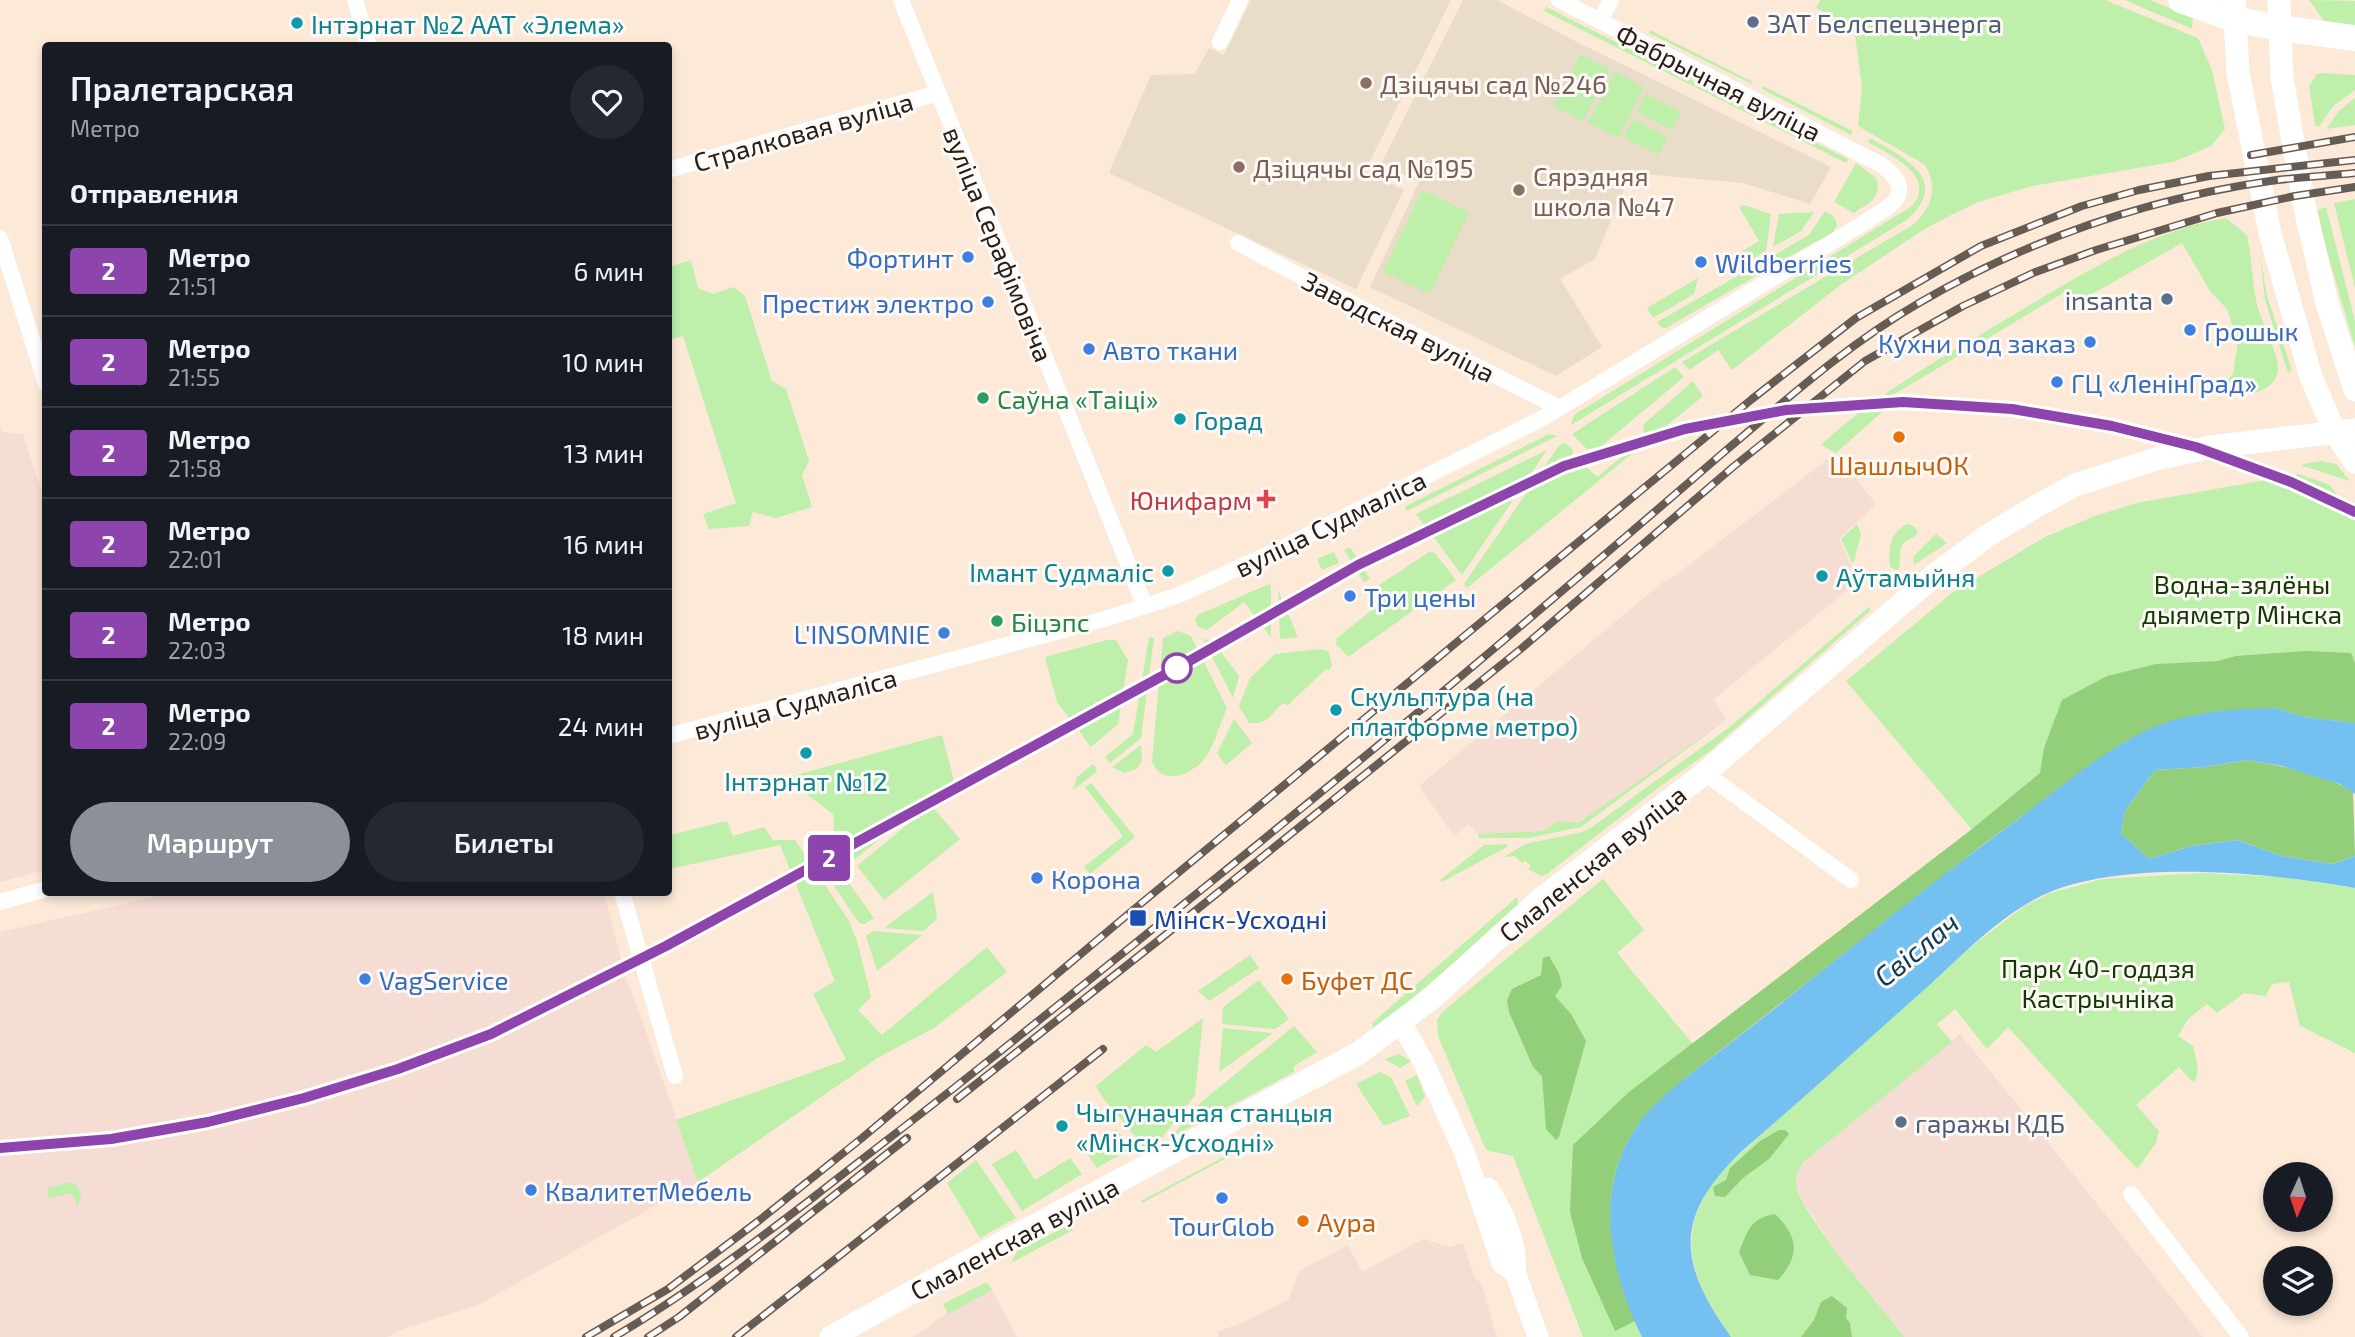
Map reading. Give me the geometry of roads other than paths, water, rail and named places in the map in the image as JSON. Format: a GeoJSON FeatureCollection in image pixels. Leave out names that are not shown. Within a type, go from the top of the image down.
{"type":"FeatureCollection","features":[{"type":"Feature","properties":{"kind":"main road"},"geometry":{"type":"LineString","coordinates":[[2181,0],[2234,9],[2280,28],[2355,38]]}},
{"type":"Feature","properties":{"kind":"main road"},"geometry":{"type":"LineString","coordinates":[[2280,0],[2282,78],[2304,204],[2327,303],[2355,390]]}},
{"type":"Feature","properties":{"kind":"main road"},"geometry":{"type":"LineString","coordinates":[[2234,9],[2238,73],[2270,233],[2311,377],[2345,432],[2355,462]]}},
{"type":"Feature","properties":{"kind":"main road","name":"Смаленская вуліца"},"geometry":{"type":"LineString","coordinates":[[831,1337],[983,1253],[1333,1068],[1401,1023],[1541,899],[1705,772],[1936,574],[1987,536],[2075,485],[2127,467],[2211,447],[2345,432]]}},
{"type":"Feature","properties":{"kind":"street"},"geometry":{"type":"LineString","coordinates":[[355,0],[368,42]]}},
{"type":"Feature","properties":{"kind":"street","name":"вуліца Серафімовіча"},"geometry":{"type":"LineString","coordinates":[[901,0],[1145,606]]}},
{"type":"Feature","properties":{"kind":"street"},"geometry":{"type":"LineString","coordinates":[[1220,41],[1240,0]]}},
{"type":"Feature","properties":{"kind":"street","name":"Фабрычная вуліца"},"geometry":{"type":"LineString","coordinates":[[1559,0],[1880,164]]}},
{"type":"Feature","properties":{"kind":"street"},"geometry":{"type":"LineString","coordinates":[[1600,21],[1611,0]]}},
{"type":"Feature","properties":{"kind":"street","name":"Стралковая вуліца"},"geometry":{"type":"LineString","coordinates":[[672,169],[938,93]]}},
{"type":"Feature","properties":{"kind":"street","name":"вуліца Судмаліса"},"geometry":{"type":"LineString","coordinates":[[672,735],[1108,618],[1179,595],[1284,547],[1560,408],[1862,224],[1895,201],[1900,192],[1895,175],[1880,164]]}},
{"type":"Feature","properties":{"kind":"street"},"geometry":{"type":"LineString","coordinates":[[0,237],[40,351]]}},
{"type":"Feature","properties":{"kind":"street","name":"Заводская вуліца"},"geometry":{"type":"LineString","coordinates":[[1238,243],[1560,408]]}},
{"type":"Feature","properties":{"kind":"street"},"geometry":{"type":"LineString","coordinates":[[1705,772],[1851,880]]}},
{"type":"Feature","properties":{"kind":"street"},"geometry":{"type":"LineString","coordinates":[[0,902],[42,890]]}},
{"type":"Feature","properties":{"kind":"street"},"geometry":{"type":"LineString","coordinates":[[623,896],[675,1076]]}},
{"type":"Feature","properties":{"kind":"street"},"geometry":{"type":"LineString","coordinates":[[1401,1023],[1424,1063],[1465,1154],[1491,1191],[1506,1225],[1517,1257],[1508,1268],[1538,1337]]}},
{"type":"Feature","properties":{"kind":"street"},"geometry":{"type":"LineString","coordinates":[[2131,1195],[2241,1337]]}},
{"type":"Feature","properties":{"kind":"water","name":"Свіслач"},"geometry":{"type":"Polygon","coordinates":[[[2274,708],[2305,717],[2355,723],[2355,794],[2340,784],[2282,766],[2247,760],[2204,767],[2155,770],[2125,811],[2121,833],[2149,859],[2191,846],[2237,840],[2282,856],[2333,864],[2355,856],[2355,888],[2242,874],[2160,872],[2120,875],[2083,882],[2050,892],[2016,911],[1984,935],[1742,1151],[1704,1198],[1694,1219],[1691,1241],[1693,1263],[1713,1310],[1731,1337],[1642,1337],[1631,1313],[1615,1260],[1611,1206],[1614,1179],[1622,1153],[1635,1129],[1658,1102],[1928,887],[2113,749],[2149,729],[2179,719],[2226,711],[2274,708]]]}},
{"type":"Feature","properties":{"kind":"railway"},"geometry":{"type":"LineString","coordinates":[[2251,155],[2355,137]]}},
{"type":"Feature","properties":{"kind":"railway"},"geometry":{"type":"LineString","coordinates":[[586,1337],[668,1289],[862,1138],[1480,623],[1752,399],[1856,318],[1981,246],[2082,206],[2139,190],[2209,176],[2355,160]]}},
{"type":"Feature","properties":{"kind":"railway"},"geometry":{"type":"LineString","coordinates":[[614,1337],[742,1252],[983,1065],[1370,752],[1794,393],[1867,336],[1960,280],[2045,241],[2089,225],[2133,211],[2224,189],[2355,173]]}},
{"type":"Feature","properties":{"kind":"railway"},"geometry":{"type":"LineString","coordinates":[[957,1099],[1522,648],[1733,467],[1865,361],[1963,306],[2033,273],[2096,250],[2217,213],[2295,196],[2355,187]]}},
{"type":"Feature","properties":{"kind":"railway"},"geometry":{"type":"LineString","coordinates":[[736,1337],[1103,1049]]}},
{"type":"Feature","properties":{"kind":"railway"},"geometry":{"type":"LineString","coordinates":[[648,1337],[679,1317],[907,1138]]}},
{"type":"Feature","properties":{"kind":"metro line","name":"2"},"geometry":{"type":"LineString","coordinates":[[0,1148],[111,1139],[208,1122],[304,1098],[398,1069],[491,1034],[666,946],[1177,668],[1358,565],[1564,466],[1685,429],[1786,410],[1903,402],[2012,409],[2112,426],[2196,447],[2291,482],[2355,512]]}},
{"type":"Feature","properties":{"kind":"place","name":"ЗАТ Белспецэнерга"},"geometry":{"type":"Point","coordinates":[1753,22]}},
{"type":"Feature","properties":{"kind":"place","name":"Інтэрнат №2 ААТ «Элема»"},"geometry":{"type":"Point","coordinates":[297,23]}},
{"type":"Feature","properties":{"kind":"place","name":"Дзіцячы сад №246"},"geometry":{"type":"Point","coordinates":[1366,83]}},
{"type":"Feature","properties":{"kind":"place","name":"Дзіцячы сад №195"},"geometry":{"type":"Point","coordinates":[1239,167]}},
{"type":"Feature","properties":{"kind":"place","name":"Сярэдняя школа №47"},"geometry":{"type":"Point","coordinates":[1519,190]}},
{"type":"Feature","properties":{"kind":"place","name":"Фортинт"},"geometry":{"type":"Point","coordinates":[968,257]}},
{"type":"Feature","properties":{"kind":"place","name":"Wildberries"},"geometry":{"type":"Point","coordinates":[1701,262]}},
{"type":"Feature","properties":{"kind":"place","name":"insanta"},"geometry":{"type":"Point","coordinates":[2167,299]}},
{"type":"Feature","properties":{"kind":"place","name":"Престиж электро"},"geometry":{"type":"Point","coordinates":[988,302]}},
{"type":"Feature","properties":{"kind":"place","name":"Грошык"},"geometry":{"type":"Point","coordinates":[2190,330]}},
{"type":"Feature","properties":{"kind":"place","name":"Кухни под заказ"},"geometry":{"type":"Point","coordinates":[2090,342]}},
{"type":"Feature","properties":{"kind":"place","name":"Авто ткани"},"geometry":{"type":"Point","coordinates":[1089,349]}},
{"type":"Feature","properties":{"kind":"place","name":"ГЦ «ЛенінГрад»"},"geometry":{"type":"Point","coordinates":[2057,382]}},
{"type":"Feature","properties":{"kind":"place","name":"Саўна «Таіці»"},"geometry":{"type":"Point","coordinates":[983,398]}},
{"type":"Feature","properties":{"kind":"place","name":"Горад"},"geometry":{"type":"Point","coordinates":[1180,419]}},
{"type":"Feature","properties":{"kind":"place","name":"ШашлычОК"},"geometry":{"type":"Point","coordinates":[1899,437]}},
{"type":"Feature","properties":{"kind":"place","name":"Юнифарм"},"geometry":{"type":"Point","coordinates":[1266,499]}},
{"type":"Feature","properties":{"kind":"place","name":"Імант Судмаліс"},"geometry":{"type":"Point","coordinates":[1168,571]}},
{"type":"Feature","properties":{"kind":"place","name":"Аўтамыйня"},"geometry":{"type":"Point","coordinates":[1822,576]}},
{"type":"Feature","properties":{"kind":"place","name":"Три цены"},"geometry":{"type":"Point","coordinates":[1350,596]}},
{"type":"Feature","properties":{"kind":"place","name":"Біцэпс"},"geometry":{"type":"Point","coordinates":[997,621]}},
{"type":"Feature","properties":{"kind":"place","name":"L'INSOMNIE"},"geometry":{"type":"Point","coordinates":[944,633]}},
{"type":"Feature","properties":{"kind":"place","name":"Скульптура (на платформе метро)"},"geometry":{"type":"Point","coordinates":[1336,710]}},
{"type":"Feature","properties":{"kind":"place","name":"Інтэрнат №12"},"geometry":{"type":"Point","coordinates":[806,753]}},
{"type":"Feature","properties":{"kind":"place","name":"Корона"},"geometry":{"type":"Point","coordinates":[1037,878]}},
{"type":"Feature","properties":{"kind":"place","name":"Мінск-Усходні"},"geometry":{"type":"Point","coordinates":[1138,918]}},
{"type":"Feature","properties":{"kind":"place","name":"VagService"},"geometry":{"type":"Point","coordinates":[365,979]}},
{"type":"Feature","properties":{"kind":"place","name":"Буфет ДС"},"geometry":{"type":"Point","coordinates":[1287,979]}},
{"type":"Feature","properties":{"kind":"place","name":"гаражы КДБ"},"geometry":{"type":"Point","coordinates":[1901,1122]}},
{"type":"Feature","properties":{"kind":"place","name":"Чыгуначная станцыя «Мінск-Усходні»"},"geometry":{"type":"Point","coordinates":[1062,1126]}},
{"type":"Feature","properties":{"kind":"place","name":"КвалитетМебель"},"geometry":{"type":"Point","coordinates":[531,1190]}},
{"type":"Feature","properties":{"kind":"place","name":"TourGlob"},"geometry":{"type":"Point","coordinates":[1222,1198]}},
{"type":"Feature","properties":{"kind":"place","name":"Аура"},"geometry":{"type":"Point","coordinates":[1303,1221]}},
{"type":"Feature","properties":{"kind":"park label","name":"Водна-зялёны дыяметр Мінска"},"geometry":{"type":"Point","coordinates":[2242,598]}},
{"type":"Feature","properties":{"kind":"park label","name":"Парк 40-годдзя Кастрычніка"},"geometry":{"type":"Point","coordinates":[2098,982]}}]}
